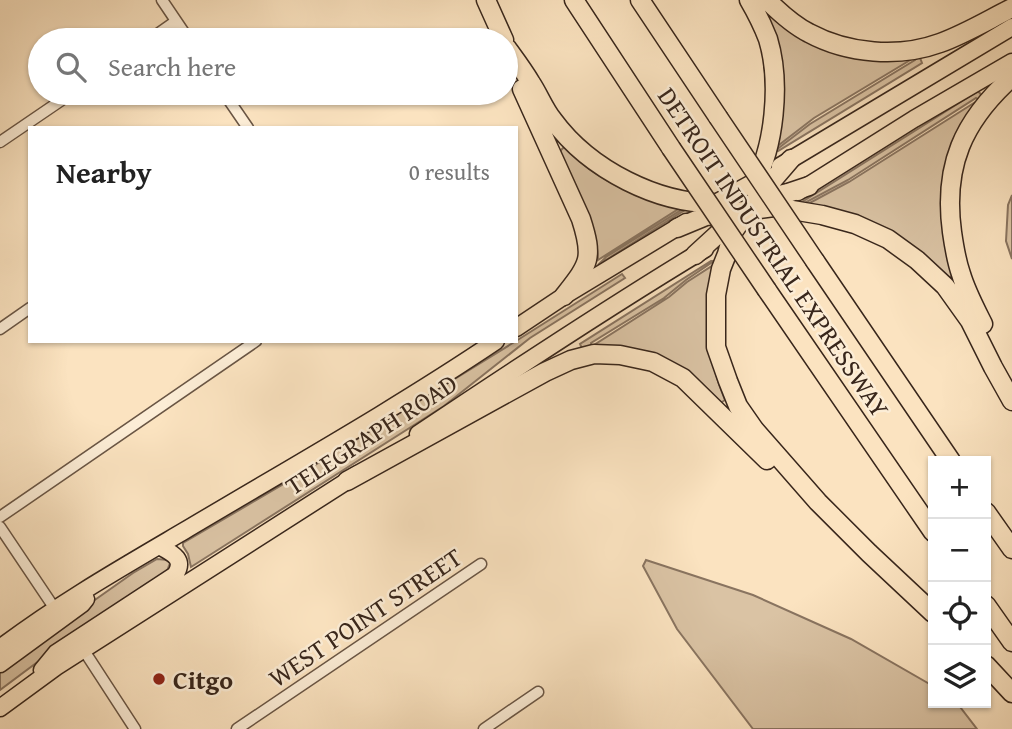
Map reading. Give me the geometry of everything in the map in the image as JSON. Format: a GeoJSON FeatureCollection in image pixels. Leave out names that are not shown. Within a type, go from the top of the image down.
{"type":"FeatureCollection","features":[{"type":"Feature","properties":{"kind":"highway"},"geometry":{"type":"LineString","coordinates":[[486,0],[499,28]]}},
{"type":"Feature","properties":{"kind":"highway","name":"DETROIT INDUSTRIAL EXPRESSWAY"},"geometry":{"type":"LineString","coordinates":[[574,0],[671,148],[928,525]]}},
{"type":"Feature","properties":{"kind":"highway","name":"DETROIT INDUSTRIAL EXPRESSWAY"},"geometry":{"type":"LineString","coordinates":[[640,0],[948,456]]}},
{"type":"Feature","properties":{"kind":"highway"},"geometry":{"type":"LineString","coordinates":[[749,0],[768,39],[773,66],[773,116],[769,140],[721,269],[716,295],[716,347],[727,381],[743,414],[754,429],[818,502],[928,608]]}},
{"type":"Feature","properties":{"kind":"highway"},"geometry":{"type":"LineString","coordinates":[[767,0],[783,16],[827,41],[861,50],[891,52],[937,44],[963,34],[1012,8]]}},
{"type":"Feature","properties":{"kind":"highway"},"geometry":{"type":"LineString","coordinates":[[518,327],[715,203],[1012,27]]}},
{"type":"Feature","properties":{"kind":"highway"},"geometry":{"type":"LineString","coordinates":[[518,62],[554,122],[589,157],[619,178],[663,195],[692,202],[774,207],[822,215],[855,224],[888,239],[917,260],[945,286],[959,304],[1011,398]]}},
{"type":"Feature","properties":{"kind":"highway","name":"TELEGRAPH ROAD"},"geometry":{"type":"LineString","coordinates":[[0,708],[83,649],[347,481],[541,351],[679,263],[1012,62]]}},
{"type":"Feature","properties":{"kind":"highway"},"geometry":{"type":"LineString","coordinates":[[518,77],[581,219],[588,242],[586,264],[565,296]]}},
{"type":"Feature","properties":{"kind":"highway"},"geometry":{"type":"LineString","coordinates":[[1011,398],[1000,363],[961,275],[955,252],[949,192],[954,166],[964,138],[976,117],[996,92],[1012,78]]}},
{"type":"Feature","properties":{"kind":"highway"},"geometry":{"type":"LineString","coordinates":[[695,255],[791,159]]}},
{"type":"Feature","properties":{"kind":"highway"},"geometry":{"type":"LineString","coordinates":[[677,228],[706,216],[809,186]]}},
{"type":"Feature","properties":{"kind":"highway","name":"TELEGRAPH ROAD"},"geometry":{"type":"LineString","coordinates":[[0,648],[55,609],[310,458],[451,372],[493,343]]}},
{"type":"Feature","properties":{"kind":"highway"},"geometry":{"type":"LineString","coordinates":[[347,481],[571,360],[594,354],[620,355],[653,362],[683,378],[773,466],[818,502]]}},
{"type":"Feature","properties":{"kind":"highway"},"geometry":{"type":"LineString","coordinates":[[991,519],[1012,549]]}},
{"type":"Feature","properties":{"kind":"highway"},"geometry":{"type":"LineString","coordinates":[[27,688],[56,653],[175,575],[180,563],[176,556],[159,546]]}},
{"type":"Feature","properties":{"kind":"highway"},"geometry":{"type":"LineString","coordinates":[[0,664],[82,604],[104,579]]}},
{"type":"Feature","properties":{"kind":"highway"},"geometry":{"type":"LineString","coordinates":[[991,612],[1012,642]]}},
{"type":"Feature","properties":{"kind":"highway"},"geometry":{"type":"LineString","coordinates":[[991,670],[1012,693]]}},
{"type":"Feature","properties":{"kind":"street"},"geometry":{"type":"LineString","coordinates":[[162,0],[181,28]]}},
{"type":"Feature","properties":{"kind":"street"},"geometry":{"type":"LineString","coordinates":[[166,28],[176,21]]}},
{"type":"Feature","properties":{"kind":"street"},"geometry":{"type":"LineString","coordinates":[[0,142],[54,105]]}},
{"type":"Feature","properties":{"kind":"street"},"geometry":{"type":"LineString","coordinates":[[233,105],[247,126]]}},
{"type":"Feature","properties":{"kind":"street"},"geometry":{"type":"LineString","coordinates":[[0,329],[28,310]]}},
{"type":"Feature","properties":{"kind":"street"},"geometry":{"type":"LineString","coordinates":[[0,517],[253,343]]}},
{"type":"Feature","properties":{"kind":"street"},"geometry":{"type":"LineString","coordinates":[[0,527],[55,609]]}},
{"type":"Feature","properties":{"kind":"street","name":"WEST POINT STREET"},"geometry":{"type":"LineString","coordinates":[[237,729],[481,564]]}},
{"type":"Feature","properties":{"kind":"street"},"geometry":{"type":"LineString","coordinates":[[83,649],[135,729]]}},
{"type":"Feature","properties":{"kind":"street"},"geometry":{"type":"LineString","coordinates":[[484,729],[538,692]]}},
{"type":"Feature","properties":{"kind":"shaded area"},"geometry":{"type":"Polygon","coordinates":[[[774,15],[794,30],[912,56],[912,59],[814,118],[775,148],[768,18],[774,15]]]}},
{"type":"Feature","properties":{"kind":"shaded area"},"geometry":{"type":"Polygon","coordinates":[[[915,55],[919,55],[922,63],[776,150],[810,124],[915,60],[915,55]]]}},
{"type":"Feature","properties":{"kind":"shaded area"},"geometry":{"type":"Polygon","coordinates":[[[978,91],[983,97],[981,101],[976,98],[848,180],[801,205],[802,202],[978,91]]]}},
{"type":"Feature","properties":{"kind":"shaded area"},"geometry":{"type":"Polygon","coordinates":[[[977,101],[979,104],[960,135],[955,273],[948,279],[804,206],[849,182],[977,101]]]}},
{"type":"Feature","properties":{"kind":"shaded area"},"geometry":{"type":"Polygon","coordinates":[[[563,148],[595,173],[620,187],[642,196],[683,206],[598,260],[589,220],[558,153],[563,148]]]}},
{"type":"Feature","properties":{"kind":"shaded area"},"geometry":{"type":"Polygon","coordinates":[[[1012,195],[1012,259],[1006,241],[1008,205],[1012,195]]]}},
{"type":"Feature","properties":{"kind":"shaded area"},"geometry":{"type":"Polygon","coordinates":[[[688,208],[598,265],[606,257],[688,208]]]}},
{"type":"Feature","properties":{"kind":"shaded area"},"geometry":{"type":"Polygon","coordinates":[[[714,261],[664,298],[591,343],[592,350],[583,351],[580,344],[714,261]]]}},
{"type":"Feature","properties":{"kind":"shaded area"},"geometry":{"type":"Polygon","coordinates":[[[715,264],[709,299],[708,333],[713,366],[725,400],[719,404],[695,382],[595,350],[594,345],[715,264]]]}},
{"type":"Feature","properties":{"kind":"shaded area"},"geometry":{"type":"Polygon","coordinates":[[[622,274],[625,278],[530,338],[444,406],[191,567],[183,543],[513,343],[518,343],[518,340],[622,274]]]}},
{"type":"Feature","properties":{"kind":"shaded area"},"geometry":{"type":"Polygon","coordinates":[[[157,559],[168,560],[170,563],[161,577],[63,643],[0,690],[0,667],[157,559]]]}},
{"type":"Feature","properties":{"kind":"shaded area"},"geometry":{"type":"Polygon","coordinates":[[[646,560],[753,595],[851,639],[928,683],[928,708],[961,708],[977,729],[753,729],[677,629],[643,566],[646,560]]]}},
{"type":"Feature","properties":{"kind":"place","name":"Citgo"},"geometry":{"type":"Point","coordinates":[159,679]}}]}
